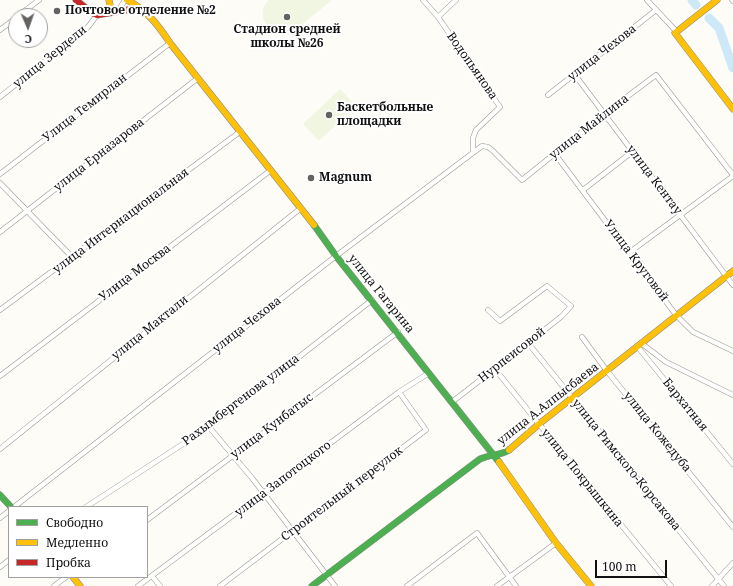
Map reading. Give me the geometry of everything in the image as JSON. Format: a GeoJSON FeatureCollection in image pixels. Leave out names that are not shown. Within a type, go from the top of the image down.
{"type":"FeatureCollection","features":[{"type":"Feature","properties":{"kind":"main road"},"geometry":{"type":"LineString","coordinates":[[107,13],[110,5],[109,0]]}},
{"type":"Feature","properties":{"kind":"main road","name":"улица Гагарина"},"geometry":{"type":"LineString","coordinates":[[126,0],[140,6],[152,17],[198,78],[301,208],[336,256],[398,332],[494,455],[556,543],[591,586]]}},
{"type":"Feature","properties":{"kind":"main road"},"geometry":{"type":"LineString","coordinates":[[717,0],[676,33],[733,109]]}},
{"type":"Feature","properties":{"kind":"main road"},"geometry":{"type":"LineString","coordinates":[[79,1],[97,15],[133,9],[139,10],[152,17]]}},
{"type":"Feature","properties":{"kind":"main road","name":"улица А.Алпысбаева"},"geometry":{"type":"LineString","coordinates":[[312,586],[480,459],[488,455],[503,454],[511,449],[539,424],[607,371],[676,314],[733,271]]}},
{"type":"Feature","properties":{"kind":"main road"},"geometry":{"type":"LineString","coordinates":[[0,495],[10,506]]}},
{"type":"Feature","properties":{"kind":"main road"},"geometry":{"type":"LineString","coordinates":[[74,578],[80,586]]}},
{"type":"Feature","properties":{"kind":"street"},"geometry":{"type":"LineString","coordinates":[[29,8],[39,0]]}},
{"type":"Feature","properties":{"kind":"street"},"geometry":{"type":"LineString","coordinates":[[118,11],[126,0]]}},
{"type":"Feature","properties":{"kind":"street","name":"Водопьянова"},"geometry":{"type":"LineString","coordinates":[[423,0],[438,17],[500,107],[476,130],[473,138],[473,152]]}},
{"type":"Feature","properties":{"kind":"street"},"geometry":{"type":"LineString","coordinates":[[438,17],[456,0]]}},
{"type":"Feature","properties":{"kind":"street"},"geometry":{"type":"LineString","coordinates":[[647,0],[676,33]]}},
{"type":"Feature","properties":{"kind":"street","name":"улица Чехова"},"geometry":{"type":"LineString","coordinates":[[548,95],[656,10]]}},
{"type":"Feature","properties":{"kind":"street","name":"улица Зердели"},"geometry":{"type":"LineString","coordinates":[[0,97],[88,27],[97,15]]}},
{"type":"Feature","properties":{"kind":"street"},"geometry":{"type":"LineString","coordinates":[[0,30],[8,24]]}},
{"type":"Feature","properties":{"kind":"street","name":"Улица Темирлан"},"geometry":{"type":"LineString","coordinates":[[0,174],[170,42]]}},
{"type":"Feature","properties":{"kind":"street","name":"улица Кентау"},"geometry":{"type":"LineString","coordinates":[[575,75],[733,285]]}},
{"type":"Feature","properties":{"kind":"street","name":"улица Майлина"},"geometry":{"type":"LineString","coordinates":[[522,180],[604,114],[656,75],[733,176]]}},
{"type":"Feature","properties":{"kind":"street","name":"улица Ерназарова"},"geometry":{"type":"LineString","coordinates":[[0,232],[198,78]]}},
{"type":"Feature","properties":{"kind":"street","name":"улица Интернациональная"},"geometry":{"type":"LineString","coordinates":[[0,310],[241,131]]}},
{"type":"Feature","properties":{"kind":"street","name":"улица Чехова"},"geometry":{"type":"LineString","coordinates":[[15,506],[336,256],[482,146],[488,147],[492,150],[522,180]]}},
{"type":"Feature","properties":{"kind":"street"},"geometry":{"type":"LineString","coordinates":[[582,190],[632,152]]}},
{"type":"Feature","properties":{"kind":"street","name":"Улица Круговой"},"geometry":{"type":"LineString","coordinates":[[555,154],[676,314],[693,332],[733,351]]}},
{"type":"Feature","properties":{"kind":"street","name":"Улица Москва"},"geometry":{"type":"LineString","coordinates":[[0,376],[271,170]]}},
{"type":"Feature","properties":{"kind":"street"},"geometry":{"type":"LineString","coordinates":[[630,252],[733,176]]}},
{"type":"Feature","properties":{"kind":"street"},"geometry":{"type":"LineString","coordinates":[[0,183],[72,257]]}},
{"type":"Feature","properties":{"kind":"street","name":"улица Мактали"},"geometry":{"type":"LineString","coordinates":[[0,448],[301,208]]}},
{"type":"Feature","properties":{"kind":"street","name":"Нурпеисовой"},"geometry":{"type":"LineString","coordinates":[[452,402],[562,316],[571,306],[546,286],[500,321],[488,310]]}},
{"type":"Feature","properties":{"kind":"street","name":"Рахымбергенова улица"},"geometry":{"type":"LineString","coordinates":[[88,506],[209,427],[372,300]]}},
{"type":"Feature","properties":{"kind":"street","name":"улица Кунбатыс"},"geometry":{"type":"LineString","coordinates":[[148,519],[398,332]]}},
{"type":"Feature","properties":{"kind":"street","name":"улица Кожедуба"},"geometry":{"type":"LineString","coordinates":[[582,337],[607,371],[733,527]]}},
{"type":"Feature","properties":{"kind":"street","name":"улица Римского-Корсакова"},"geometry":{"type":"LineString","coordinates":[[528,343],[724,586]]}},
{"type":"Feature","properties":{"kind":"street"},"geometry":{"type":"LineString","coordinates":[[639,345],[666,362],[733,395]]}},
{"type":"Feature","properties":{"kind":"street","name":"Бархатная"},"geometry":{"type":"LineString","coordinates":[[639,345],[733,464]]}},
{"type":"Feature","properties":{"kind":"street","name":"улица Покрышкина"},"geometry":{"type":"LineString","coordinates":[[495,369],[671,586]]}},
{"type":"Feature","properties":{"kind":"street","name":"улица Запотоцкого"},"geometry":{"type":"LineString","coordinates":[[138,586],[264,494],[399,392],[429,372]]}},
{"type":"Feature","properties":{"kind":"street","name":"Строительный переулок"},"geometry":{"type":"LineString","coordinates":[[220,586],[426,430],[399,392]]}},
{"type":"Feature","properties":{"kind":"street"},"geometry":{"type":"LineString","coordinates":[[209,427],[264,494],[335,586]]}},
{"type":"Feature","properties":{"kind":"street"},"geometry":{"type":"LineString","coordinates":[[0,518],[8,512]]}},
{"type":"Feature","properties":{"kind":"street"},"geometry":{"type":"LineString","coordinates":[[407,586],[477,533],[516,586]]}},
{"type":"Feature","properties":{"kind":"street"},"geometry":{"type":"LineString","coordinates":[[497,586],[556,543]]}},
{"type":"Feature","properties":{"kind":"street"},"geometry":{"type":"LineString","coordinates":[[0,567],[8,561]]}},
{"type":"Feature","properties":{"kind":"street"},"geometry":{"type":"LineString","coordinates":[[712,586],[733,563]]}},
{"type":"Feature","properties":{"kind":"street"},"geometry":{"type":"LineString","coordinates":[[152,576],[160,586]]}},
{"type":"Feature","properties":{"kind":"street"},"geometry":{"type":"LineString","coordinates":[[54,586],[65,578]]}},
{"type":"Feature","properties":{"kind":"green space","name":"Стадион средней школы №26"},"geometry":{"type":"Polygon","coordinates":[[[269,0],[332,0],[298,27],[289,32],[282,33],[276,32],[270,28],[263,18],[264,6],[269,0]]]}},
{"type":"Feature","properties":{"kind":"green space","name":"Баскетбольные площадки"},"geometry":{"type":"Polygon","coordinates":[[[340,89],[356,106],[319,141],[303,124],[340,89]]]}},
{"type":"Feature","properties":{"kind":"waterway"},"geometry":{"type":"LineString","coordinates":[[692,0],[696,5]]}},
{"type":"Feature","properties":{"kind":"waterway"},"geometry":{"type":"LineString","coordinates":[[709,18],[719,28],[733,68]]}},
{"type":"Feature","properties":{"kind":"traffic: fast"},"geometry":{"type":"LineString","coordinates":[[314,225],[336,256],[499,462]]}},
{"type":"Feature","properties":{"kind":"traffic: fast"},"geometry":{"type":"LineString","coordinates":[[312,586],[480,459],[509,450]]}},
{"type":"Feature","properties":{"kind":"traffic: fast"},"geometry":{"type":"LineString","coordinates":[[0,495],[10,506]]}},
{"type":"Feature","properties":{"kind":"traffic: slow"},"geometry":{"type":"LineString","coordinates":[[107,13],[110,5],[109,0]]}},
{"type":"Feature","properties":{"kind":"traffic: slow"},"geometry":{"type":"LineString","coordinates":[[127,0],[140,8],[156,24],[314,225]]}},
{"type":"Feature","properties":{"kind":"traffic: slow"},"geometry":{"type":"LineString","coordinates":[[717,0],[675,33],[733,109]]}},
{"type":"Feature","properties":{"kind":"traffic: slow"},"geometry":{"type":"LineString","coordinates":[[509,450],[539,424],[733,271]]}},
{"type":"Feature","properties":{"kind":"traffic: slow"},"geometry":{"type":"LineString","coordinates":[[499,462],[556,543],[591,586]]}},
{"type":"Feature","properties":{"kind":"traffic: slow"},"geometry":{"type":"LineString","coordinates":[[74,578],[80,586]]}},
{"type":"Feature","properties":{"kind":"traffic: jam"},"geometry":{"type":"LineString","coordinates":[[76,0],[97,15],[133,9],[139,9],[144,13]]}},
{"type":"Feature","properties":{"kind":"place","name":"Почтовое отделение №2"},"geometry":{"type":"Point","coordinates":[57,11]}},
{"type":"Feature","properties":{"kind":"place","name":"Стадион средней школы №26"},"geometry":{"type":"Point","coordinates":[287,17]}},
{"type":"Feature","properties":{"kind":"place","name":"Баскетбольные площадки"},"geometry":{"type":"Point","coordinates":[329,115]}},
{"type":"Feature","properties":{"kind":"place","name":"Magnum"},"geometry":{"type":"Point","coordinates":[311,178]}}]}
